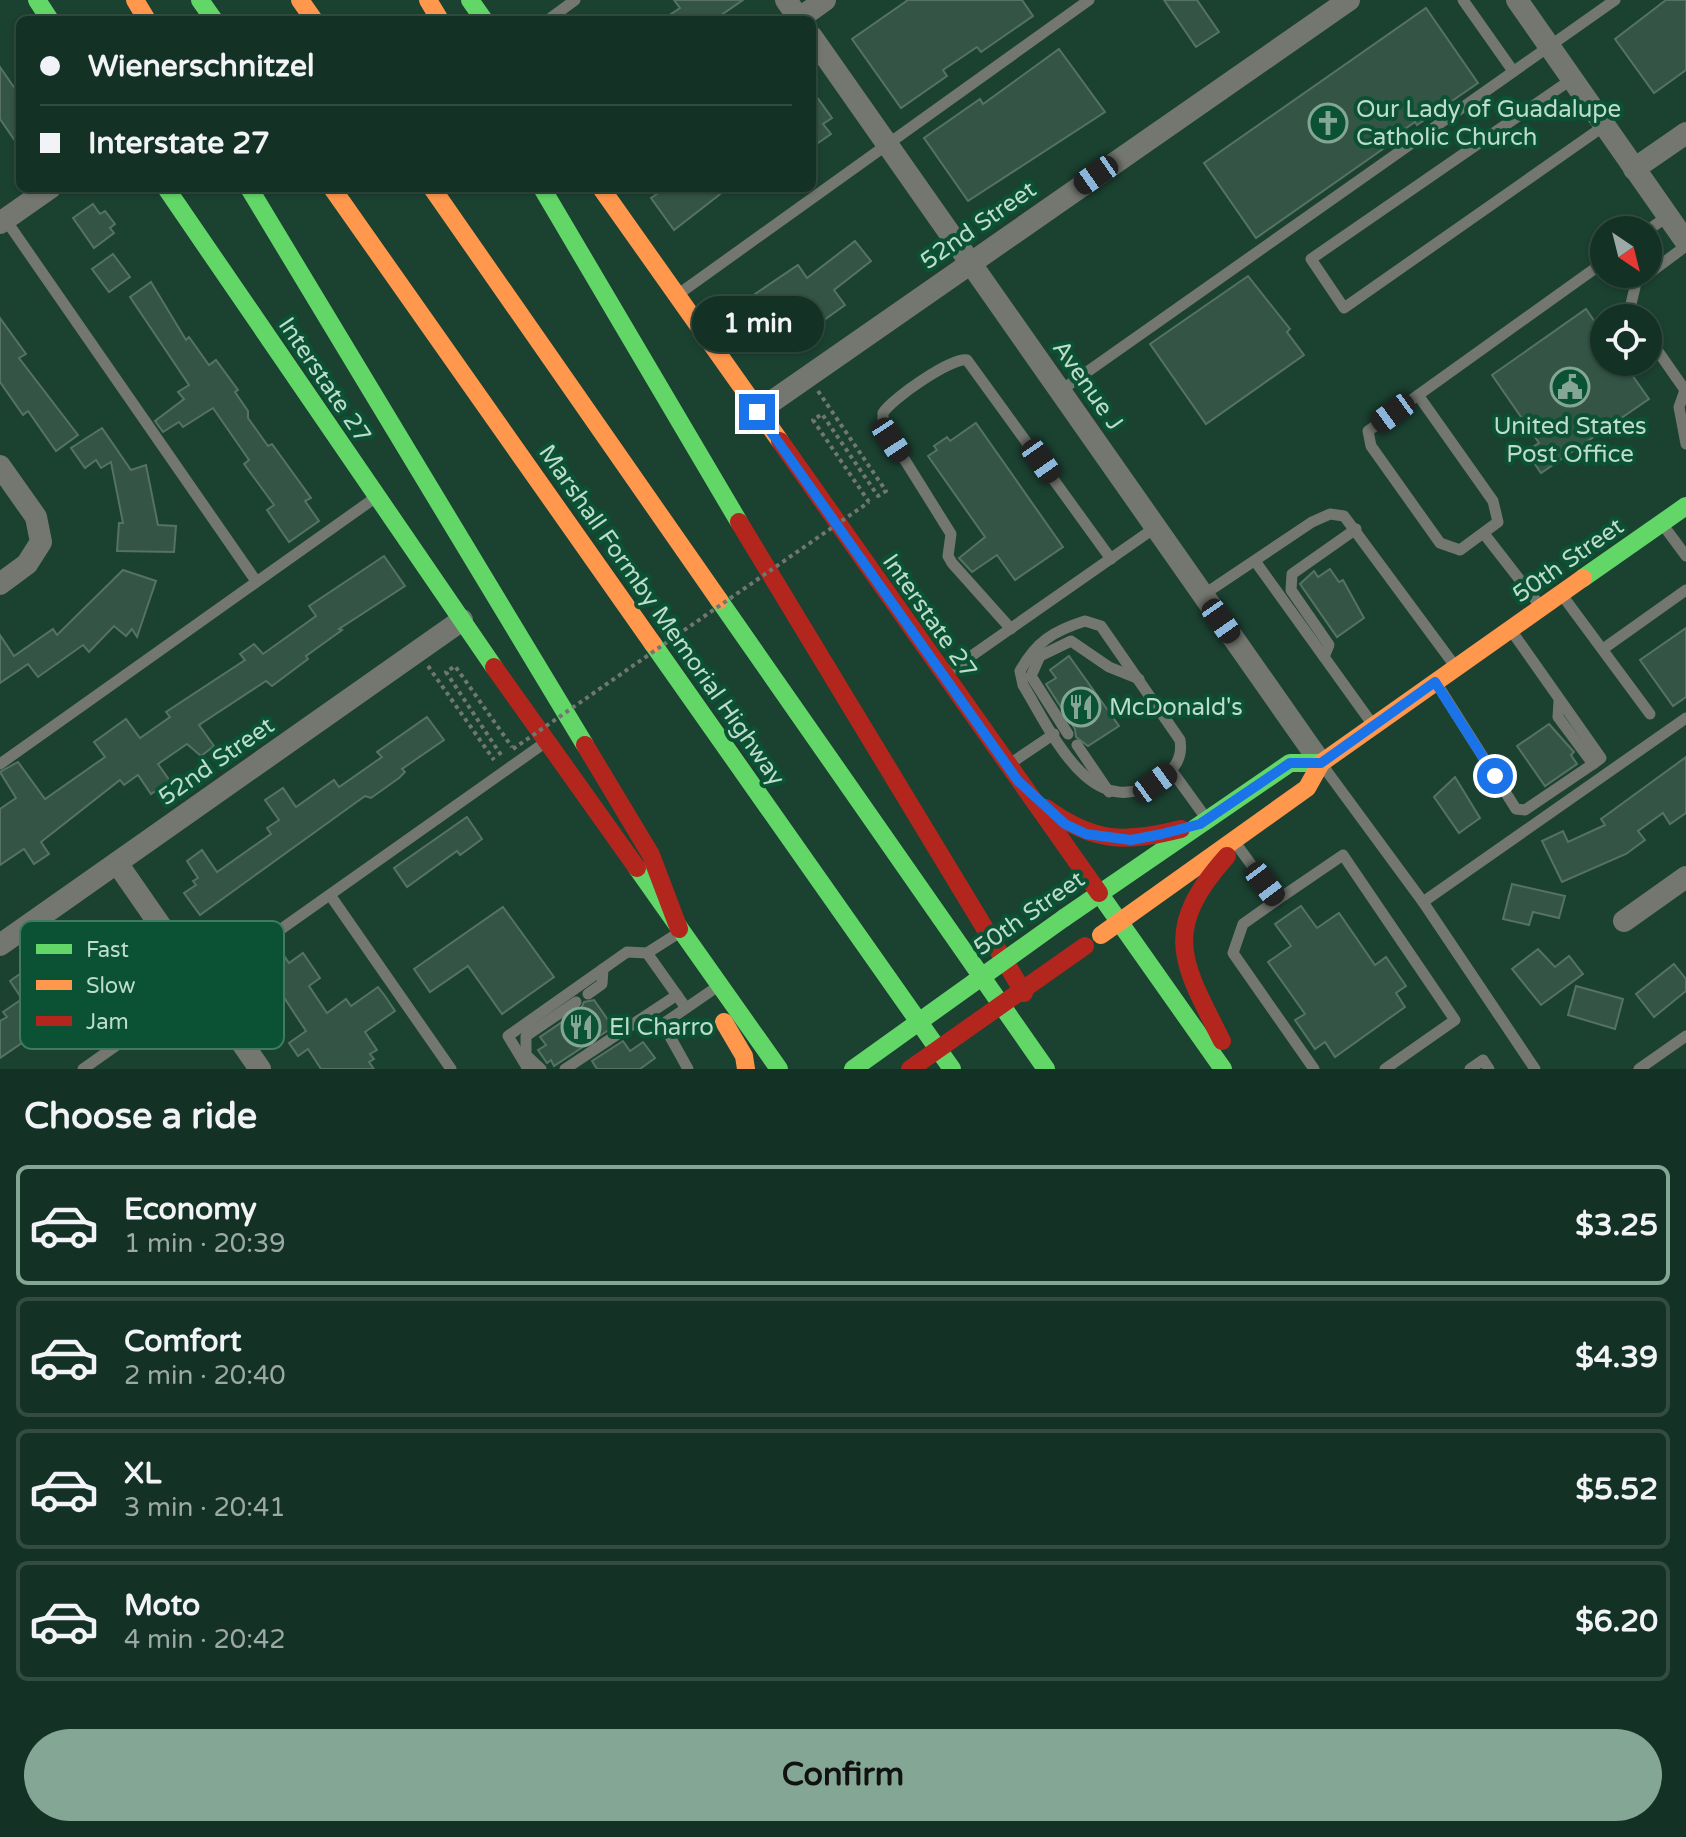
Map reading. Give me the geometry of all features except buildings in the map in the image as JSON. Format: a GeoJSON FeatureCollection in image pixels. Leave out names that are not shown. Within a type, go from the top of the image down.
{"type":"FeatureCollection","features":[{"type":"Feature","properties":{"kind":"main road","name":"Interstate 27"},"geometry":{"type":"LineString","coordinates":[[169,192],[376,497],[779,1069]]}},
{"type":"Feature","properties":{"kind":"main road"},"geometry":{"type":"LineString","coordinates":[[251,192],[651,855],[680,930]]}},
{"type":"Feature","properties":{"kind":"main road","name":"Marshall Formby Memorial Highway"},"geometry":{"type":"LineString","coordinates":[[335,192],[952,1069]]}},
{"type":"Feature","properties":{"kind":"main road"},"geometry":{"type":"LineString","coordinates":[[435,192],[1046,1069]]}},
{"type":"Feature","properties":{"kind":"main road"},"geometry":{"type":"LineString","coordinates":[[544,192],[1036,1014]]}},
{"type":"Feature","properties":{"kind":"main road","name":"Interstate 27"},"geometry":{"type":"LineString","coordinates":[[604,192],[1223,1069]]}},
{"type":"Feature","properties":{"kind":"main road","name":"50th Street"},"geometry":{"type":"LineString","coordinates":[[910,1069],[1307,788],[1321,763],[1686,506]]}},
{"type":"Feature","properties":{"kind":"main road","name":"50th Street"},"geometry":{"type":"LineString","coordinates":[[853,1069],[1098,894],[1290,763],[1321,763]]}},
{"type":"Feature","properties":{"kind":"main road"},"geometry":{"type":"LineString","coordinates":[[1013,773],[1065,824],[1108,840],[1131,840],[1203,821]]}},
{"type":"Feature","properties":{"kind":"main road"},"geometry":{"type":"LineString","coordinates":[[1236,1069],[1184,961],[1185,931],[1204,884],[1260,822]]}},
{"type":"Feature","properties":{"kind":"main road"},"geometry":{"type":"LineString","coordinates":[[695,952],[744,1056],[746,1069]]}},
{"type":"Feature","properties":{"kind":"street"},"geometry":{"type":"LineString","coordinates":[[803,16],[825,0]]}},
{"type":"Feature","properties":{"kind":"street","name":"52nd Street"},"geometry":{"type":"LineString","coordinates":[[757,412],[1349,0]]}},
{"type":"Feature","properties":{"kind":"street"},"geometry":{"type":"LineString","coordinates":[[1517,0],[1686,244]]}},
{"type":"Feature","properties":{"kind":"street","name":"Avenue J"},"geometry":{"type":"LineString","coordinates":[[816,43],[1321,763]]}},
{"type":"Feature","properties":{"kind":"street"},"geometry":{"type":"LineString","coordinates":[[1634,169],[1686,133]]}},
{"type":"Feature","properties":{"kind":"street"},"geometry":{"type":"LineString","coordinates":[[2,218],[44,192]]}},
{"type":"Feature","properties":{"kind":"street"},"geometry":{"type":"LineString","coordinates":[[0,466],[36,517],[41,542],[27,564],[0,584]]}},
{"type":"Feature","properties":{"kind":"street","name":"52nd Street"},"geometry":{"type":"LineString","coordinates":[[34,921],[462,620]]}},
{"type":"Feature","properties":{"kind":"street"},"geometry":{"type":"LineString","coordinates":[[117,863],[157,921]]}},
{"type":"Feature","properties":{"kind":"street"},"geometry":{"type":"LineString","coordinates":[[1624,921],[1686,877]]}},
{"type":"Feature","properties":{"kind":"street","name":"52nd Street"},"geometry":{"type":"LineString","coordinates":[[0,945],[20,931]]}},
{"type":"Feature","properties":{"kind":"street"},"geometry":{"type":"LineString","coordinates":[[246,1049],[260,1069]]}},
{"type":"Feature","properties":{"kind":"lane"},"geometry":{"type":"LineString","coordinates":[[553,16],[575,0]]}},
{"type":"Feature","properties":{"kind":"lane"},"geometry":{"type":"LineString","coordinates":[[676,296],[1089,0]]}},
{"type":"Feature","properties":{"kind":"lane"},"geometry":{"type":"LineString","coordinates":[[1463,0],[1513,71]]}},
{"type":"Feature","properties":{"kind":"lane"},"geometry":{"type":"LineString","coordinates":[[1060,391],[1615,0]]}},
{"type":"Feature","properties":{"kind":"lane"},"geometry":{"type":"LineString","coordinates":[[1572,79],[1311,259],[1344,308],[1604,126]]}},
{"type":"Feature","properties":{"kind":"lane"},"geometry":{"type":"LineString","coordinates":[[1662,220],[1668,216]]}},
{"type":"Feature","properties":{"kind":"lane"},"geometry":{"type":"LineString","coordinates":[[2,218],[256,581]]}},
{"type":"Feature","properties":{"kind":"lane"},"geometry":{"type":"LineString","coordinates":[[1631,304],[1636,283],[1686,244]]}},
{"type":"Feature","properties":{"kind":"lane"},"geometry":{"type":"LineString","coordinates":[[1418,395],[1493,501],[1498,522],[1485,535],[1460,550],[1440,543],[1371,446],[1368,431],[1418,395],[1590,272]]}},
{"type":"Feature","properties":{"kind":"lane"},"geometry":{"type":"LineString","coordinates":[[1662,357],[1686,390],[1679,407],[1686,444]]}},
{"type":"Feature","properties":{"kind":"lane"},"geometry":{"type":"LineString","coordinates":[[1011,629],[948,556],[951,534],[883,425],[883,413],[893,401],[954,361],[967,360],[1111,559]]}},
{"type":"Feature","properties":{"kind":"lane"},"geometry":{"type":"LineString","coordinates":[[0,764],[376,497]]}},
{"type":"Feature","properties":{"kind":"lane"},"geometry":{"type":"LineString","coordinates":[[1203,595],[1330,514],[1344,516],[1456,668]]}},
{"type":"Feature","properties":{"kind":"lane"},"geometry":{"type":"LineString","coordinates":[[1662,523],[1686,556]]}},
{"type":"Feature","properties":{"kind":"lane"},"geometry":{"type":"LineString","coordinates":[[943,676],[1156,527]]}},
{"type":"Feature","properties":{"kind":"lane"},"geometry":{"type":"LineString","coordinates":[[1324,657],[1329,645],[1291,590],[1292,574],[1356,529]]}},
{"type":"Feature","properties":{"kind":"lane"},"geometry":{"type":"LineString","coordinates":[[1485,535],[1541,608]]}},
{"type":"Feature","properties":{"kind":"lane"},"geometry":{"type":"LineString","coordinates":[[1255,561],[1373,726]]}},
{"type":"Feature","properties":{"kind":"lane"},"geometry":{"type":"LineString","coordinates":[[1603,649],[1686,590]]}},
{"type":"Feature","properties":{"kind":"lane"},"geometry":{"type":"LineString","coordinates":[[1562,594],[1650,714]]}},
{"type":"Feature","properties":{"kind":"lane"},"geometry":{"type":"LineString","coordinates":[[1085,621],[1101,626],[1140,679],[1180,740],[1181,750],[1172,771],[1140,790],[1109,792],[1082,774],[1023,685],[1020,671],[1036,645],[1049,635],[1085,621]]}},
{"type":"Feature","properties":{"kind":"lane"},"geometry":{"type":"LineString","coordinates":[[1435,682],[1516,809],[1525,810],[1593,764],[1601,758],[1510,629]]}},
{"type":"Feature","properties":{"kind":"lane"},"geometry":{"type":"LineString","coordinates":[[1068,734],[1034,687],[1031,676],[1040,656],[1071,641],[1109,667],[1140,679]]}},
{"type":"Feature","properties":{"kind":"lane"},"geometry":{"type":"LineString","coordinates":[[1423,902],[1686,718]]}},
{"type":"Feature","properties":{"kind":"lane"},"geometry":{"type":"LineString","coordinates":[[1013,773],[1054,734]]}},
{"type":"Feature","properties":{"kind":"lane"},"geometry":{"type":"LineString","coordinates":[[284,928],[547,741]]}},
{"type":"Feature","properties":{"kind":"lane"},"geometry":{"type":"LineString","coordinates":[[1077,745],[1109,792]]}},
{"type":"Feature","properties":{"kind":"lane"},"geometry":{"type":"LineString","coordinates":[[1321,763],[1423,902],[1535,1069]]}},
{"type":"Feature","properties":{"kind":"lane"},"geometry":{"type":"LineString","coordinates":[[1172,771],[1203,821]]}},
{"type":"Feature","properties":{"kind":"lane"},"geometry":{"type":"LineString","coordinates":[[1237,845],[1277,900]]}},
{"type":"Feature","properties":{"kind":"lane"},"geometry":{"type":"LineString","coordinates":[[1314,1069],[1233,953],[1243,924],[1343,855],[1455,1020],[1385,1069]]}},
{"type":"Feature","properties":{"kind":"lane"},"geometry":{"type":"LineString","coordinates":[[330,895],[451,1069]]}},
{"type":"Feature","properties":{"kind":"lane"},"geometry":{"type":"LineString","coordinates":[[528,1069],[508,1036],[627,952],[647,953],[680,930]]}},
{"type":"Feature","properties":{"kind":"lane"},"geometry":{"type":"LineString","coordinates":[[647,953],[686,1008]]}},
{"type":"Feature","properties":{"kind":"lane"},"geometry":{"type":"LineString","coordinates":[[588,994],[602,984],[603,969]]}},
{"type":"Feature","properties":{"kind":"lane"},"geometry":{"type":"LineString","coordinates":[[688,1069],[663,1024],[711,991]]}},
{"type":"Feature","properties":{"kind":"lane"},"geometry":{"type":"LineString","coordinates":[[565,1069],[677,995]]}},
{"type":"Feature","properties":{"kind":"lane"},"geometry":{"type":"LineString","coordinates":[[541,1069],[526,1055],[526,1036],[576,1002]]}},
{"type":"Feature","properties":{"kind":"lane"},"geometry":{"type":"LineString","coordinates":[[1639,1069],[1686,1036]]}},
{"type":"Feature","properties":{"kind":"lane"},"geometry":{"type":"LineString","coordinates":[[83,1069],[112,1049]]}},
{"type":"Feature","properties":{"kind":"lane"},"geometry":{"type":"LineString","coordinates":[[552,1069],[584,1052],[591,1053]]}},
{"type":"Feature","properties":{"kind":"lane"},"geometry":{"type":"LineString","coordinates":[[1470,1069],[1483,1060],[1489,1069]]}},
{"type":"Feature","properties":{"kind":"path"},"geometry":{"type":"LineString","coordinates":[[418,651],[493,760],[502,754],[446,672],[455,666],[513,749],[869,502],[813,420],[822,414],[878,496],[886,491],[808,376]]}},
{"type":"Feature","properties":{"kind":"traffic: fast"},"geometry":{"type":"LineString","coordinates":[[37,0],[47,16]]}},
{"type":"Feature","properties":{"kind":"traffic: fast"},"geometry":{"type":"LineString","coordinates":[[200,0],[211,16]]}},
{"type":"Feature","properties":{"kind":"traffic: fast"},"geometry":{"type":"LineString","coordinates":[[470,0],[481,16]]}},
{"type":"Feature","properties":{"kind":"traffic: fast"},"geometry":{"type":"LineString","coordinates":[[169,192],[494,667]]}},
{"type":"Feature","properties":{"kind":"traffic: fast"},"geometry":{"type":"LineString","coordinates":[[251,192],[585,745]]}},
{"type":"Feature","properties":{"kind":"traffic: fast"},"geometry":{"type":"LineString","coordinates":[[544,192],[739,522]]}},
{"type":"Feature","properties":{"kind":"traffic: fast"},"geometry":{"type":"LineString","coordinates":[[1583,578],[1686,506]]}},
{"type":"Feature","properties":{"kind":"traffic: fast"},"geometry":{"type":"LineString","coordinates":[[719,600],[1046,1069]]}},
{"type":"Feature","properties":{"kind":"traffic: fast"},"geometry":{"type":"LineString","coordinates":[[653,644],[952,1069]]}},
{"type":"Feature","properties":{"kind":"traffic: fast"},"geometry":{"type":"LineString","coordinates":[[1064,918],[1290,763],[1321,763]]}},
{"type":"Feature","properties":{"kind":"traffic: fast"},"geometry":{"type":"LineString","coordinates":[[637,868],[779,1069]]}},
{"type":"Feature","properties":{"kind":"traffic: fast"},"geometry":{"type":"LineString","coordinates":[[1099,893],[1223,1069]]}},
{"type":"Feature","properties":{"kind":"traffic: fast"},"geometry":{"type":"LineString","coordinates":[[853,1069],[1064,918]]}},
{"type":"Feature","properties":{"kind":"traffic: slow"},"geometry":{"type":"LineString","coordinates":[[135,0],[145,16]]}},
{"type":"Feature","properties":{"kind":"traffic: slow"},"geometry":{"type":"LineString","coordinates":[[300,0],[311,16]]}},
{"type":"Feature","properties":{"kind":"traffic: slow"},"geometry":{"type":"LineString","coordinates":[[428,0],[438,16]]}},
{"type":"Feature","properties":{"kind":"traffic: slow"},"geometry":{"type":"LineString","coordinates":[[335,192],[653,644]]}},
{"type":"Feature","properties":{"kind":"traffic: slow"},"geometry":{"type":"LineString","coordinates":[[435,192],[719,600]]}},
{"type":"Feature","properties":{"kind":"traffic: slow"},"geometry":{"type":"LineString","coordinates":[[604,192],[780,441]]}},
{"type":"Feature","properties":{"kind":"traffic: slow"},"geometry":{"type":"LineString","coordinates":[[1101,935],[1307,788],[1321,763],[1583,578]]}},
{"type":"Feature","properties":{"kind":"traffic: slow"},"geometry":{"type":"LineString","coordinates":[[724,1022],[744,1056],[746,1069]]}},
{"type":"Feature","properties":{"kind":"traffic: jam"},"geometry":{"type":"LineString","coordinates":[[780,441],[1099,893]]}},
{"type":"Feature","properties":{"kind":"traffic: jam"},"geometry":{"type":"LineString","coordinates":[[739,522],[1024,993]]}},
{"type":"Feature","properties":{"kind":"traffic: jam"},"geometry":{"type":"LineString","coordinates":[[494,667],[637,868]]}},
{"type":"Feature","properties":{"kind":"traffic: jam"},"geometry":{"type":"LineString","coordinates":[[585,745],[651,855],[679,929]]}},
{"type":"Feature","properties":{"kind":"traffic: jam"},"geometry":{"type":"LineString","coordinates":[[1046,808],[1079,828],[1110,837],[1143,837],[1181,829]]}},
{"type":"Feature","properties":{"kind":"traffic: jam"},"geometry":{"type":"LineString","coordinates":[[1222,1041],[1196,989],[1184,947],[1185,927],[1192,905],[1227,856]]}},
{"type":"Feature","properties":{"kind":"traffic: jam"},"geometry":{"type":"LineString","coordinates":[[910,1069],[1085,946]]}},
{"type":"Feature","properties":{"kind":"place","name":"Our Lady of Guadalupe Catholic Church"},"geometry":{"type":"Point","coordinates":[1328,123]}},
{"type":"Feature","properties":{"kind":"place","name":"United States Post Office"},"geometry":{"type":"Point","coordinates":[1570,387]}},
{"type":"Feature","properties":{"kind":"place","name":"McDonald's"},"geometry":{"type":"Point","coordinates":[1081,707]}},
{"type":"Feature","properties":{"kind":"place","name":"El Charro"},"geometry":{"type":"Point","coordinates":[581,1027]}},
{"type":"Feature","properties":{"kind":"route"},"geometry":{"type":"LineString","coordinates":[[757,412],[1018,781],[1065,824],[1108,840],[1131,840],[1200,824],[1290,763],[1321,763],[1435,682],[1463,721],[1495,776]]}}]}
